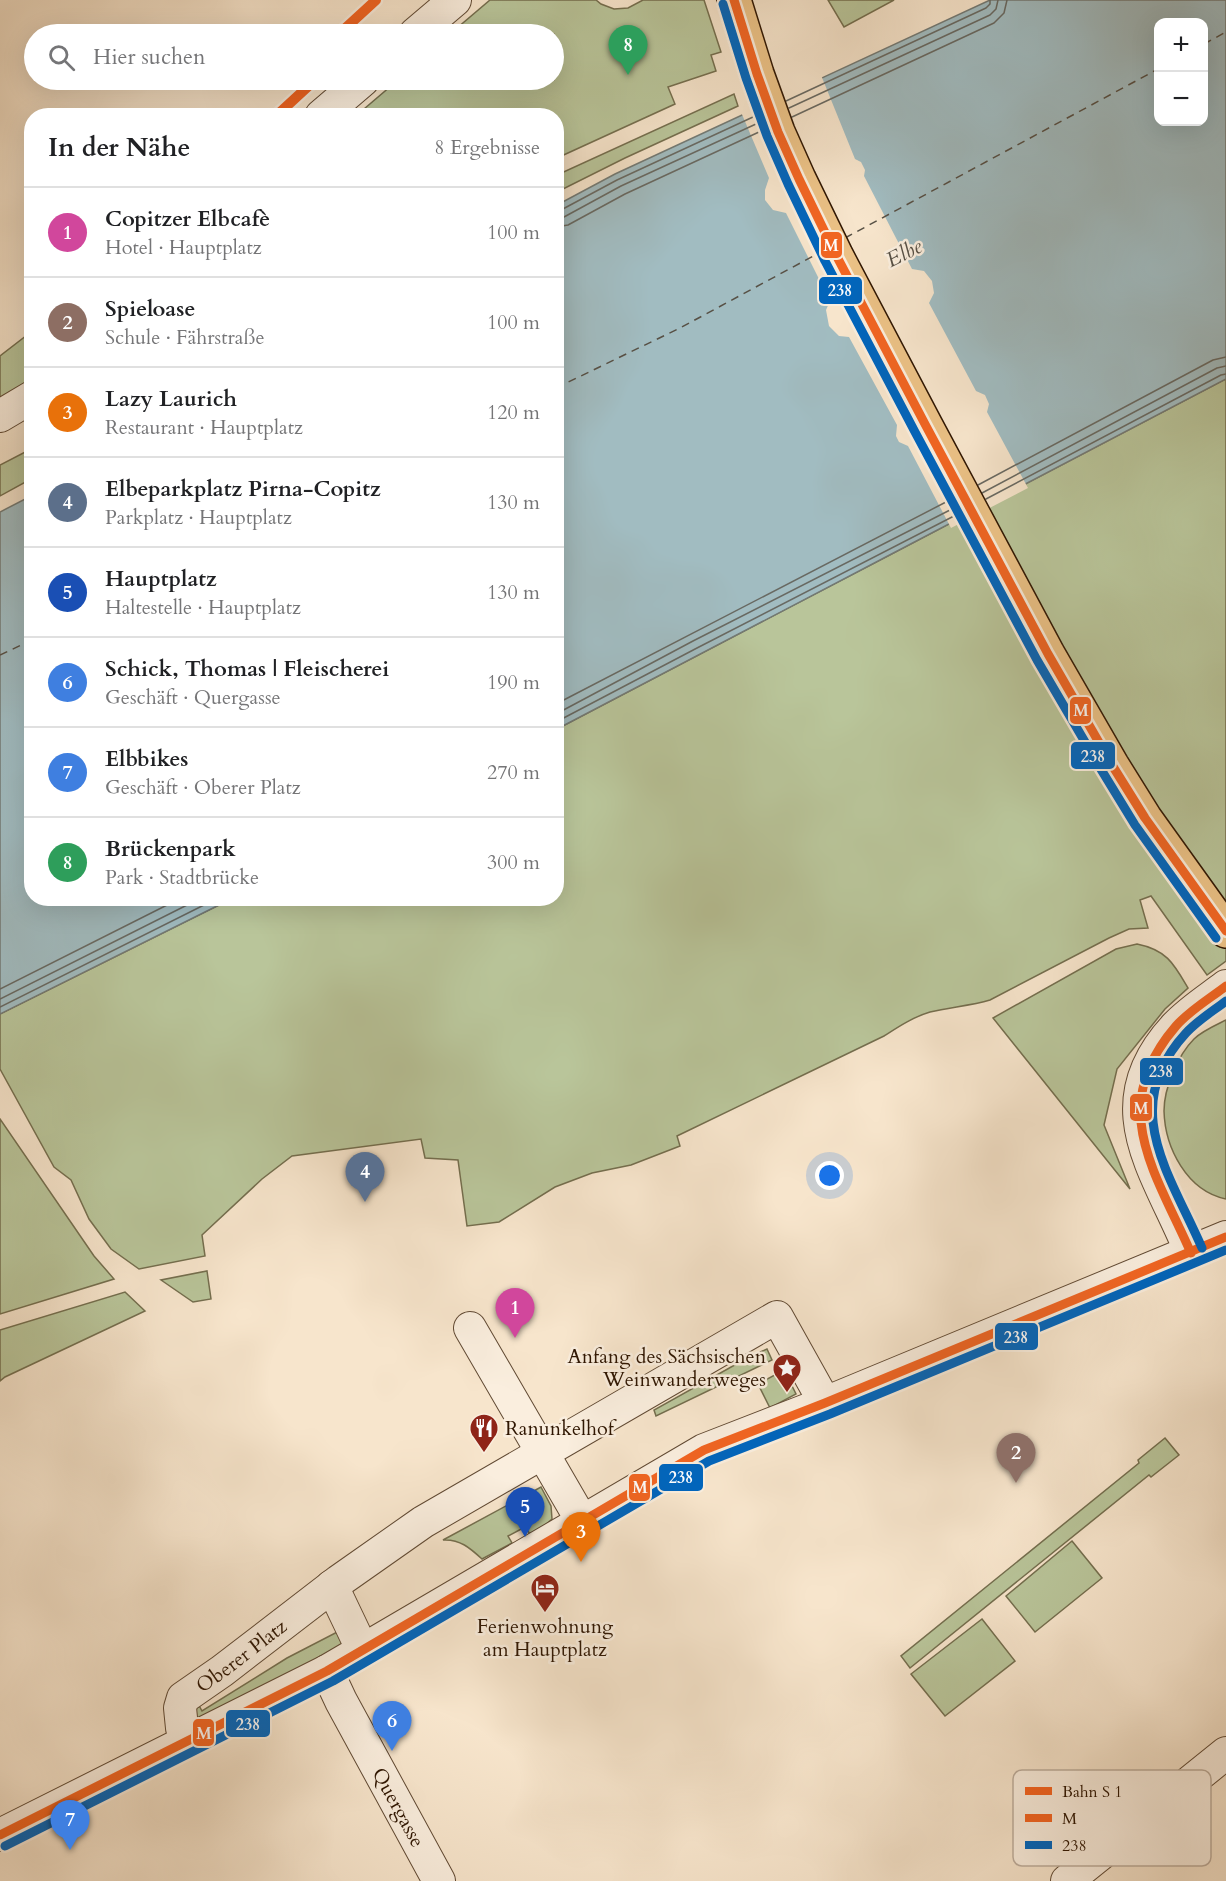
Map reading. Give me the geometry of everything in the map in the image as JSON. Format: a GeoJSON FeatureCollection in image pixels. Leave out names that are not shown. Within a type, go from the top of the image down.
{"type":"FeatureCollection","features":[{"type":"Feature","properties":{"kind":"main road"},"geometry":{"type":"LineString","coordinates":[[734,0],[778,132],[836,255],[1054,664],[1112,765],[1145,818],[1226,931]]}},
{"type":"Feature","properties":{"kind":"street"},"geometry":{"type":"LineString","coordinates":[[427,24],[455,0]]}},
{"type":"Feature","properties":{"kind":"street"},"geometry":{"type":"LineString","coordinates":[[330,108],[351,90]]}},
{"type":"Feature","properties":{"kind":"street"},"geometry":{"type":"LineString","coordinates":[[0,416],[24,402]]}},
{"type":"Feature","properties":{"kind":"street"},"geometry":{"type":"LineString","coordinates":[[1191,1253],[1148,1157],[1140,1131],[1138,1101],[1144,1075],[1159,1046],[1177,1024],[1226,986]]}},
{"type":"Feature","properties":{"kind":"street"},"geometry":{"type":"LineString","coordinates":[[0,1835],[327,1671],[704,1450],[825,1403],[1226,1237]]}},
{"type":"Feature","properties":{"kind":"street"},"geometry":{"type":"LineString","coordinates":[[363,1651],[332,1586],[423,1522],[543,1455],[777,1317],[825,1403]]}},
{"type":"Feature","properties":{"kind":"street"},"geometry":{"type":"LineString","coordinates":[[470,1328],[582,1521]]}},
{"type":"Feature","properties":{"kind":"street","name":"Oberer Platz"},"geometry":{"type":"LineString","coordinates":[[186,1741],[180,1708],[183,1698],[222,1671],[332,1586]]}},
{"type":"Feature","properties":{"kind":"street","name":"Quergasse"},"geometry":{"type":"LineString","coordinates":[[327,1671],[439,1881]]}},
{"type":"Feature","properties":{"kind":"street"},"geometry":{"type":"LineString","coordinates":[[1205,1770],[1226,1753]]}},
{"type":"Feature","properties":{"kind":"street"},"geometry":{"type":"LineString","coordinates":[[1067,1881],[1086,1866]]}},
{"type":"Feature","properties":{"kind":"green space"},"geometry":{"type":"Polygon","coordinates":[[[490,0],[596,0],[614,9],[628,8],[643,0],[704,0],[721,52],[711,55],[716,71],[668,87],[675,104],[564,155],[564,108],[365,108],[386,90],[564,90],[564,24],[462,24],[490,0]]]}},
{"type":"Feature","properties":{"kind":"green space"},"geometry":{"type":"Polygon","coordinates":[[[828,0],[894,0],[844,27],[828,0]]]}},
{"type":"Feature","properties":{"kind":"green space"},"geometry":{"type":"Polygon","coordinates":[[[734,94],[738,106],[564,188],[564,172],[734,94]]]}},
{"type":"Feature","properties":{"kind":"green space"},"geometry":{"type":"Polygon","coordinates":[[[24,337],[24,387],[0,403],[0,356],[24,337]]]}},
{"type":"Feature","properties":{"kind":"green space"},"geometry":{"type":"Polygon","coordinates":[[[1226,379],[1226,961],[1207,975],[1151,896],[1140,900],[1148,928],[1129,929],[1109,938],[990,1000],[930,1012],[906,1022],[884,1036],[677,1136],[680,1146],[631,1165],[592,1173],[555,1187],[499,1222],[467,1226],[458,1160],[425,1158],[421,1139],[292,1156],[262,1179],[202,1235],[205,1256],[139,1269],[111,1249],[89,1219],[71,1180],[54,1167],[0,1069],[0,1014],[217,906],[564,906],[564,725],[1226,379]]]}},
{"type":"Feature","properties":{"kind":"green space"},"geometry":{"type":"Polygon","coordinates":[[[24,453],[24,483],[0,496],[0,465],[24,453]]]}},
{"type":"Feature","properties":{"kind":"green space"},"geometry":{"type":"Polygon","coordinates":[[[1137,944],[1163,954],[1188,988],[1165,1009],[1117,1069],[1104,1125],[1130,1189],[993,1018],[1116,949],[1137,944]]]}},
{"type":"Feature","properties":{"kind":"green space"},"geometry":{"type":"Polygon","coordinates":[[[1226,1020],[1226,1199],[1200,1187],[1181,1166],[1169,1139],[1164,1111],[1169,1082],[1188,1046],[1197,1036],[1226,1020]]]}},
{"type":"Feature","properties":{"kind":"green space"},"geometry":{"type":"Polygon","coordinates":[[[0,1119],[94,1256],[114,1279],[0,1314],[0,1119]]]}},
{"type":"Feature","properties":{"kind":"green space"},"geometry":{"type":"Polygon","coordinates":[[[207,1271],[211,1299],[193,1302],[161,1280],[207,1271]]]}},
{"type":"Feature","properties":{"kind":"green space"},"geometry":{"type":"Polygon","coordinates":[[[125,1292],[145,1311],[0,1381],[0,1330],[125,1292]]]}},
{"type":"Feature","properties":{"kind":"green space"},"geometry":{"type":"Polygon","coordinates":[[[767,1349],[772,1360],[656,1416],[654,1410],[767,1349]]]}},
{"type":"Feature","properties":{"kind":"green space"},"geometry":{"type":"Polygon","coordinates":[[[784,1370],[796,1394],[770,1408],[758,1384],[784,1370]]]}},
{"type":"Feature","properties":{"kind":"green space"},"geometry":{"type":"Polygon","coordinates":[[[1165,1438],[1179,1455],[1151,1477],[1149,1475],[910,1668],[901,1656],[1139,1463],[1138,1460],[1165,1438]]]}},
{"type":"Feature","properties":{"kind":"green space"},"geometry":{"type":"Polygon","coordinates":[[[541,1487],[551,1506],[552,1519],[540,1530],[530,1534],[525,1527],[508,1536],[512,1543],[482,1559],[460,1543],[443,1540],[541,1487]]]}},
{"type":"Feature","properties":{"kind":"green space"},"geometry":{"type":"Polygon","coordinates":[[[1072,1541],[1102,1578],[1035,1632],[1006,1596],[1072,1541]]]}},
{"type":"Feature","properties":{"kind":"green space"},"geometry":{"type":"Polygon","coordinates":[[[982,1619],[1015,1661],[945,1716],[911,1674],[982,1619]]]}},
{"type":"Feature","properties":{"kind":"green space"},"geometry":{"type":"Polygon","coordinates":[[[343,1629],[352,1645],[194,1724],[196,1700],[202,1711],[287,1658],[343,1629]]]}},
{"type":"Feature","properties":{"kind":"water","name":"Elbe"},"geometry":{"type":"Polygon","coordinates":[[[990,0],[1226,0],[1226,379],[564,725],[564,201],[615,174],[990,0]]]}},
{"type":"Feature","properties":{"kind":"water"},"geometry":{"type":"Polygon","coordinates":[[[24,500],[24,906],[217,906],[0,1014],[0,512],[24,500]]]}},
{"type":"Feature","properties":{"kind":"pier"},"geometry":{"type":"Polygon","coordinates":[[[821,75],[855,159],[861,162],[865,170],[864,176],[912,269],[924,271],[932,281],[934,293],[929,303],[976,391],[985,395],[989,404],[987,412],[1028,488],[951,528],[908,446],[899,442],[896,436],[897,425],[849,337],[839,336],[829,326],[826,310],[830,301],[786,213],[773,210],[765,200],[769,178],[741,112],[821,75]]]}},
{"type":"Feature","properties":{"kind":"ferry route"},"geometry":{"type":"LineString","coordinates":[[1208,42],[1226,32]]}},
{"type":"Feature","properties":{"kind":"ferry route"},"geometry":{"type":"LineString","coordinates":[[845,238],[1154,71]]}},
{"type":"Feature","properties":{"kind":"ferry route"},"geometry":{"type":"LineString","coordinates":[[564,384],[680,328],[817,254]]}},
{"type":"Feature","properties":{"kind":"ferry route"},"geometry":{"type":"LineString","coordinates":[[0,655],[24,644]]}},
{"type":"Feature","properties":{"kind":"transit line"},"geometry":{"type":"LineString","coordinates":[[350,24],[376,0]]}},
{"type":"Feature","properties":{"kind":"transit line","name":"M"},"geometry":{"type":"LineString","coordinates":[[734,0],[778,132],[799,179],[836,255],[926,426],[1048,654],[1112,765],[1145,818],[1226,931]]}},
{"type":"Feature","properties":{"kind":"transit line","name":"238"},"geometry":{"type":"LineString","coordinates":[[723,4],[746,78],[767,136],[788,184],[825,261],[915,432],[1037,660],[1102,771],[1135,825],[1216,938]]}},
{"type":"Feature","properties":{"kind":"transit line"},"geometry":{"type":"LineString","coordinates":[[285,108],[304,90]]}},
{"type":"Feature","properties":{"kind":"transit line","name":"M"},"geometry":{"type":"LineString","coordinates":[[1191,1253],[1152,1166],[1144,1139],[1140,1112],[1144,1084],[1155,1056],[1181,1020],[1226,986]]}},
{"type":"Feature","properties":{"kind":"transit line","name":"238"},"geometry":{"type":"LineString","coordinates":[[1202,1248],[1165,1166],[1156,1140],[1152,1114],[1155,1087],[1166,1060],[1191,1028],[1226,1001]]}},
{"type":"Feature","properties":{"kind":"transit line","name":"M"},"geometry":{"type":"LineString","coordinates":[[0,1835],[327,1671],[704,1450],[825,1403],[1226,1237]]}},
{"type":"Feature","properties":{"kind":"transit line","name":"238"},"geometry":{"type":"LineString","coordinates":[[5,1846],[333,1681],[709,1461],[830,1414],[1226,1250]]}},
{"type":"Feature","properties":{"kind":"place","name":"Brückenpark"},"geometry":{"type":"Point","coordinates":[628,75]}},
{"type":"Feature","properties":{"kind":"place","name":"Elbeparkplatz Pirna-Copitz"},"geometry":{"type":"Point","coordinates":[365,1202]}},
{"type":"Feature","properties":{"kind":"place","name":"Copitzer Elbcafè"},"geometry":{"type":"Point","coordinates":[515,1338]}},
{"type":"Feature","properties":{"kind":"place","name":"Anfang des Sächsischen Weinwanderweges"},"geometry":{"type":"Point","coordinates":[787,1394]}},
{"type":"Feature","properties":{"kind":"place","name":"Ranunkelhof"},"geometry":{"type":"Point","coordinates":[484,1454]}},
{"type":"Feature","properties":{"kind":"place","name":"Spieloase"},"geometry":{"type":"Point","coordinates":[1016,1483]}},
{"type":"Feature","properties":{"kind":"place","name":"Hauptplatz"},"geometry":{"type":"Point","coordinates":[525,1537]}},
{"type":"Feature","properties":{"kind":"place","name":"Lazy Laurich"},"geometry":{"type":"Point","coordinates":[581,1562]}},
{"type":"Feature","properties":{"kind":"place","name":"Ferienwohnung am Hauptplatz"},"geometry":{"type":"Point","coordinates":[545,1614]}},
{"type":"Feature","properties":{"kind":"place","name":"Schick, Thomas | Fleischerei"},"geometry":{"type":"Point","coordinates":[392,1751]}},
{"type":"Feature","properties":{"kind":"place","name":"Elbbikes"},"geometry":{"type":"Point","coordinates":[70,1850]}}]}
